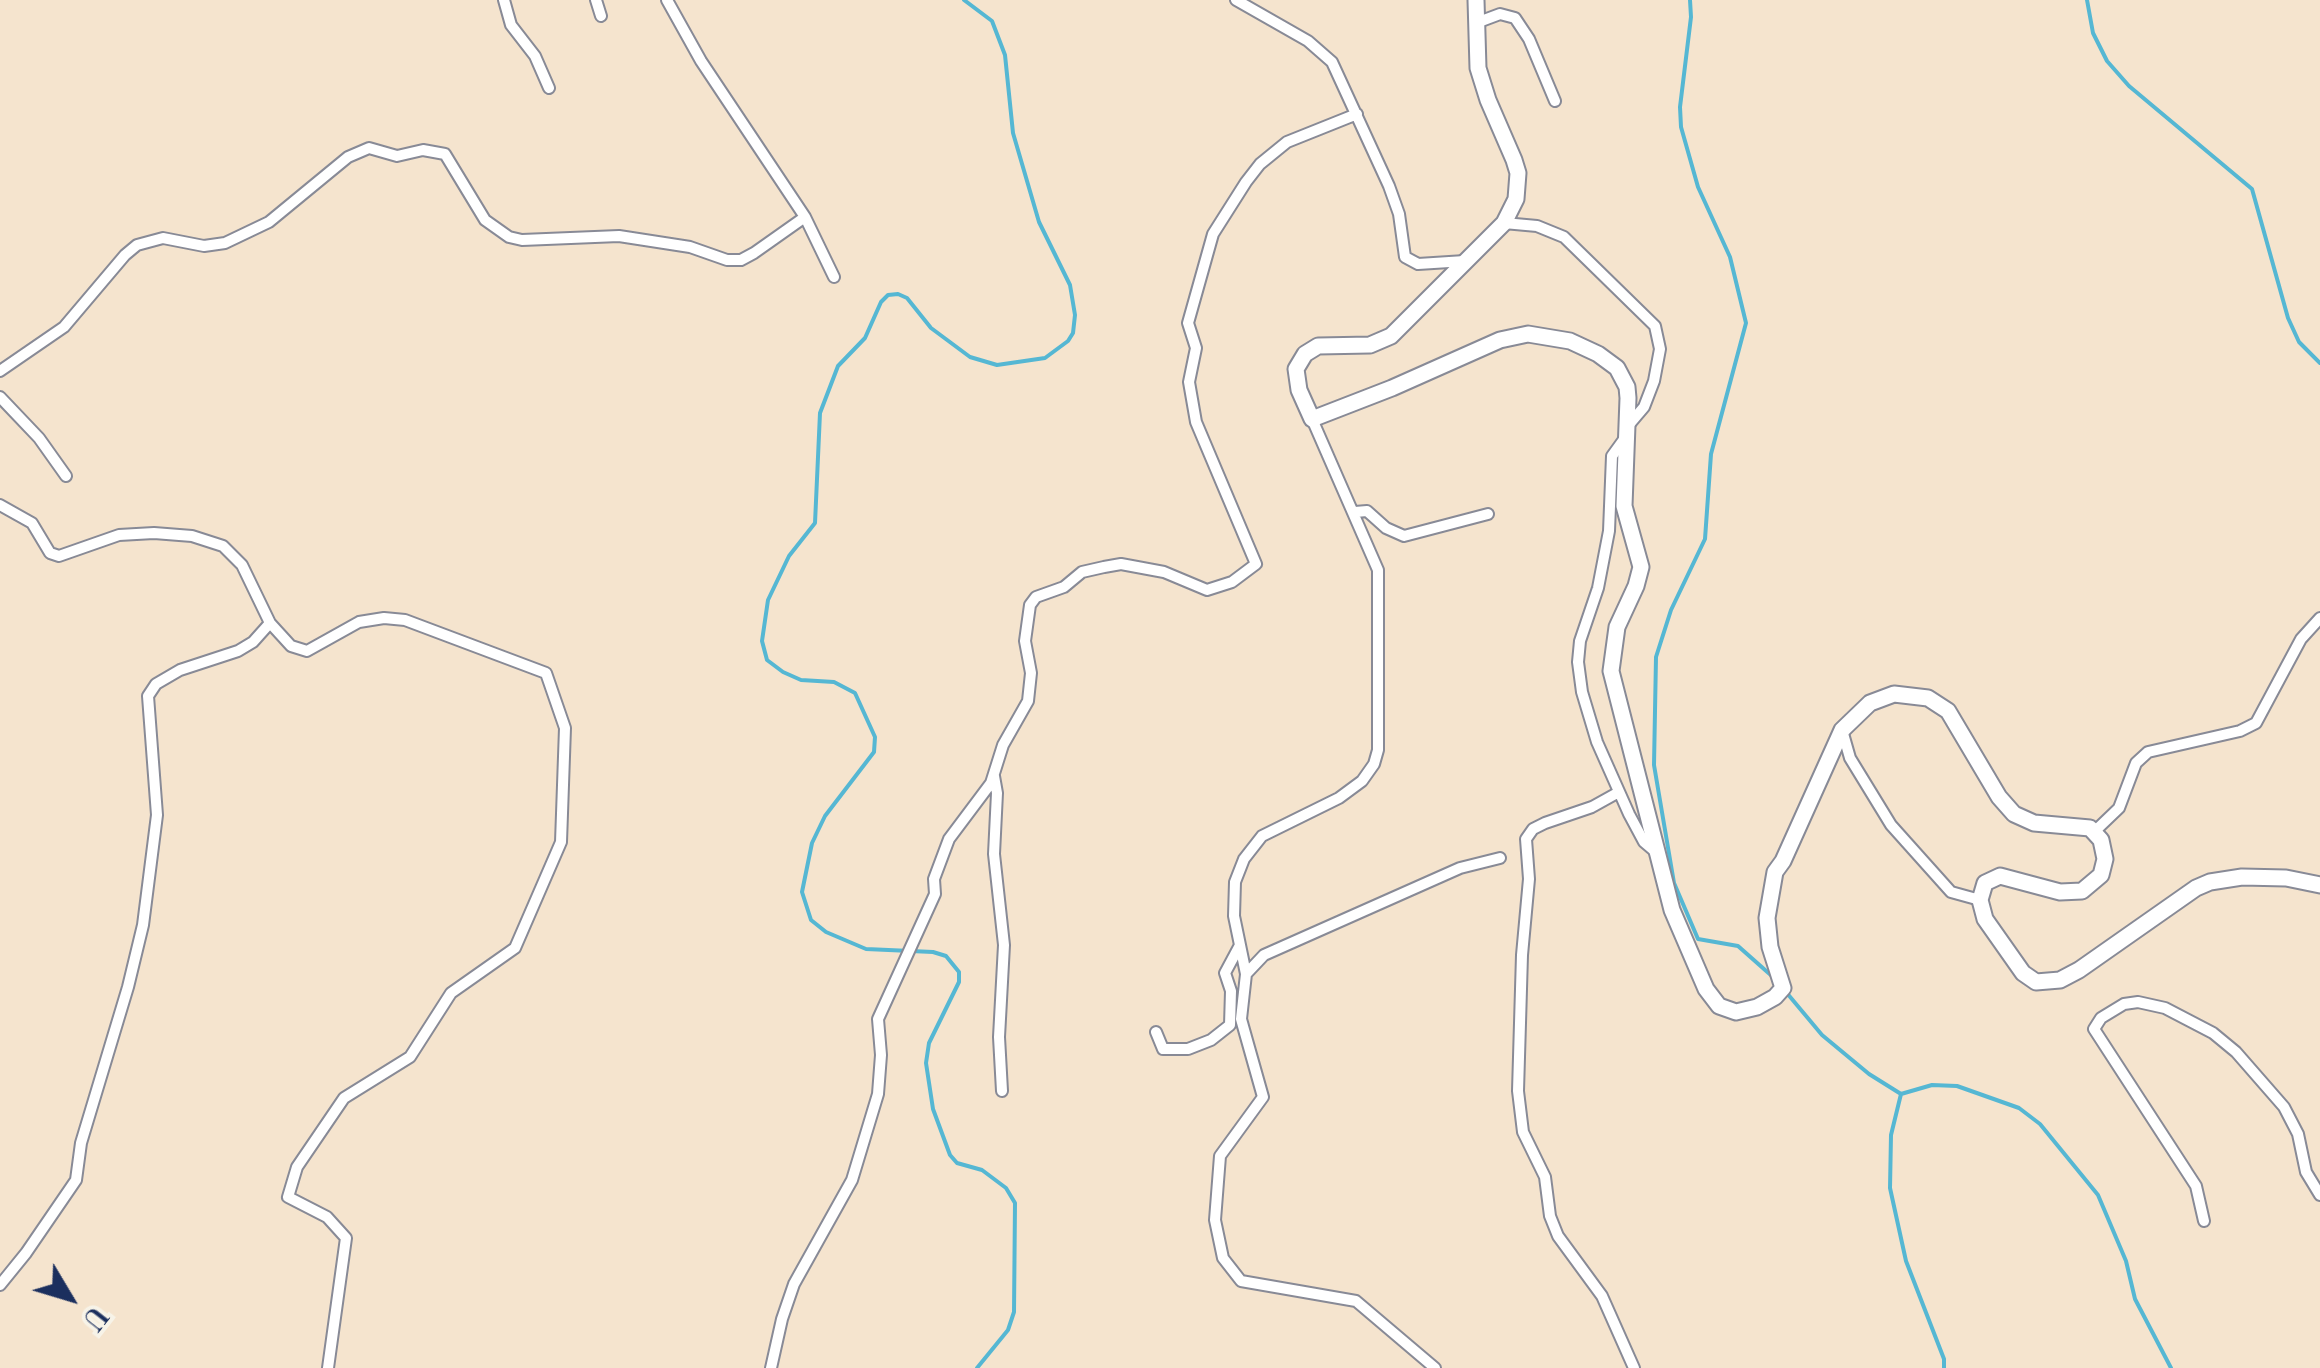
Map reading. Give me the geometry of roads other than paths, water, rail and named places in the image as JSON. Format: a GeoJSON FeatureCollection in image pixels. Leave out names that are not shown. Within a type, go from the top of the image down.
{"type":"FeatureCollection","features":[{"type":"Feature","properties":{"kind":"street"},"geometry":{"type":"LineString","coordinates":[[504,0],[511,24],[535,56],[549,88]]}},
{"type":"Feature","properties":{"kind":"street"},"geometry":{"type":"LineString","coordinates":[[596,0],[601,16]]}},
{"type":"Feature","properties":{"kind":"street"},"geometry":{"type":"LineString","coordinates":[[666,0],[727,101],[805,217],[834,277]]}},
{"type":"Feature","properties":{"kind":"street"},"geometry":{"type":"LineString","coordinates":[[1236,0],[1320,50],[1332,62],[1399,214],[1405,258],[1418,264],[1465,261]]}},
{"type":"Feature","properties":{"kind":"street"},"geometry":{"type":"LineString","coordinates":[[1435,1368],[1356,1301],[1241,1281],[1222,1258],[1215,1220],[1220,1156],[1263,1098],[1241,1019],[1246,974],[1234,916],[1235,882],[1244,859],[1262,836],[1339,798],[1362,780],[1378,750],[1378,570],[1312,419],[1296,376],[1299,361],[1318,346],[1370,345],[1390,336],[1504,223],[1516,198],[1518,174],[1481,84],[1476,0]]}},
{"type":"Feature","properties":{"kind":"street"},"geometry":{"type":"LineString","coordinates":[[1476,23],[1500,14],[1515,18],[1530,39],[1556,101]]}},
{"type":"Feature","properties":{"kind":"street"},"geometry":{"type":"LineString","coordinates":[[771,1368],[794,1284],[840,1208],[852,1180],[878,1094],[878,1019],[935,894],[934,879],[948,839],[988,788],[993,770],[1028,702],[1031,673],[1024,640],[1026,618],[1036,597],[1064,587],[1082,572],[1104,566],[1122,564],[1164,572],[1207,590],[1232,582],[1256,564],[1196,422],[1189,382],[1196,348],[1188,323],[1213,234],[1260,164],[1287,142],[1358,114]]}},
{"type":"Feature","properties":{"kind":"street"},"geometry":{"type":"LineString","coordinates":[[0,371],[64,328],[125,255],[138,246],[163,238],[204,246],[225,243],[289,208],[348,157],[369,148],[396,156],[423,150],[445,154],[484,220],[496,230],[522,240],[618,236],[659,240],[727,260],[741,260],[805,217]]}},
{"type":"Feature","properties":{"kind":"street"},"geometry":{"type":"LineString","coordinates":[[1504,223],[1537,226],[1564,238],[1655,326],[1660,349],[1654,381],[1644,408],[1612,456],[1609,531],[1598,588],[1578,653],[1591,725],[1644,842],[1658,853]]}},
{"type":"Feature","properties":{"kind":"street"},"geometry":{"type":"LineString","coordinates":[[1312,419],[1500,340],[1538,334],[1570,341],[1617,368],[1627,387],[1624,506],[1641,567],[1617,627],[1611,671],[1680,934],[1712,1000],[1723,1009],[1736,1012],[1770,1001],[1784,983],[1770,947],[1767,918],[1775,872],[1842,730],[1870,703],[1882,697],[1909,694],[1928,698],[1943,707],[1999,797],[2014,814],[2034,823],[2095,831],[2101,840],[2105,859],[2100,875],[2088,887],[2074,893],[1994,876],[1985,883],[1980,900],[1985,919],[2023,974],[2036,982],[2047,983],[2080,970],[2210,882],[2258,878],[2320,885]]}},
{"type":"Feature","properties":{"kind":"street"},"geometry":{"type":"LineString","coordinates":[[0,397],[39,438],[66,476]]}},
{"type":"Feature","properties":{"kind":"street"},"geometry":{"type":"LineString","coordinates":[[0,505],[32,523],[50,553],[59,556],[137,534],[192,536],[224,546],[242,564],[270,623],[292,646],[307,651],[360,622],[384,618],[404,620],[546,673],[565,728],[560,842],[515,948],[451,994],[410,1057],[344,1098],[297,1167],[288,1196],[327,1217],[346,1238],[328,1368]]}},
{"type":"Feature","properties":{"kind":"street"},"geometry":{"type":"LineString","coordinates":[[1354,512],[1366,511],[1386,528],[1404,536],[1488,514]]}},
{"type":"Feature","properties":{"kind":"street"},"geometry":{"type":"LineString","coordinates":[[2095,831],[2119,808],[2136,763],[2148,752],[2240,731],[2256,723],[2301,639],[2320,618]]}},
{"type":"Feature","properties":{"kind":"street"},"geometry":{"type":"LineString","coordinates":[[0,1285],[76,1180],[80,1143],[128,987],[143,925],[157,814],[148,696],[167,676],[238,651],[253,642],[270,623]]}},
{"type":"Feature","properties":{"kind":"street"},"geometry":{"type":"LineString","coordinates":[[1842,730],[1850,758],[1891,825],[1950,892],[1980,900]]}},
{"type":"Feature","properties":{"kind":"street"},"geometry":{"type":"LineString","coordinates":[[993,770],[997,793],[994,854],[1004,945],[999,1037],[1002,1091]]}},
{"type":"Feature","properties":{"kind":"street"},"geometry":{"type":"LineString","coordinates":[[1619,792],[1592,807],[1533,829],[1526,839],[1529,880],[1522,955],[1518,1091],[1523,1132],[1545,1178],[1550,1216],[1558,1236],[1602,1296],[1634,1368]]}},
{"type":"Feature","properties":{"kind":"street"},"geometry":{"type":"LineString","coordinates":[[1246,974],[1264,955],[1460,868],[1500,858]]}},
{"type":"Feature","properties":{"kind":"street"},"geometry":{"type":"LineString","coordinates":[[1156,1032],[1163,1049],[1188,1050],[1211,1040],[1230,1025],[1231,991],[1225,973],[1240,945]]}},
{"type":"Feature","properties":{"kind":"street"},"geometry":{"type":"LineString","coordinates":[[2204,1221],[2196,1186],[2094,1029],[2101,1018],[2124,1004],[2138,1002],[2165,1008],[2213,1033],[2236,1052],[2284,1107],[2298,1134],[2306,1172],[2320,1196]]}},
{"type":"Feature","properties":{"kind":"waterway"},"geometry":{"type":"LineString","coordinates":[[964,0],[992,21],[1005,55],[1013,133],[1039,222],[1070,285],[1075,315],[1073,333],[1045,358],[997,365],[970,357],[931,328],[907,298],[888,295],[865,338],[838,366],[820,413],[815,523],[789,556],[768,600],[762,641],[767,660],[783,672],[801,680],[834,682],[855,693],[875,737],[874,752],[825,816],[812,843],[802,892],[811,920],[826,932],[866,949],[946,956],[959,972],[959,982],[929,1043],[926,1063],[933,1109],[950,1155],[957,1163],[982,1170],[1006,1188],[1015,1203],[1014,1312],[1008,1330],[977,1368]]}},
{"type":"Feature","properties":{"kind":"waterway"},"geometry":{"type":"LineString","coordinates":[[1690,0],[1681,127],[1698,187],[1730,257],[1746,323],[1711,454],[1705,539],[1671,610],[1656,657],[1654,765],[1674,883],[1698,939],[1738,946],[1773,977]]}},
{"type":"Feature","properties":{"kind":"waterway"},"geometry":{"type":"LineString","coordinates":[[2087,0],[2093,33],[2107,61],[2129,86],[2252,189],[2288,318],[2299,342],[2320,363]]}},
{"type":"Feature","properties":{"kind":"waterway"},"geometry":{"type":"LineString","coordinates":[[1786,992],[1822,1035],[1869,1074],[1901,1094],[1932,1085],[1957,1086],[2019,1108],[2040,1124],[2098,1195],[2126,1261],[2135,1299],[2171,1368]]}},
{"type":"Feature","properties":{"kind":"waterway"},"geometry":{"type":"LineString","coordinates":[[1901,1094],[1891,1135],[1890,1188],[1906,1261],[1944,1359],[1944,1368]]}}]}
